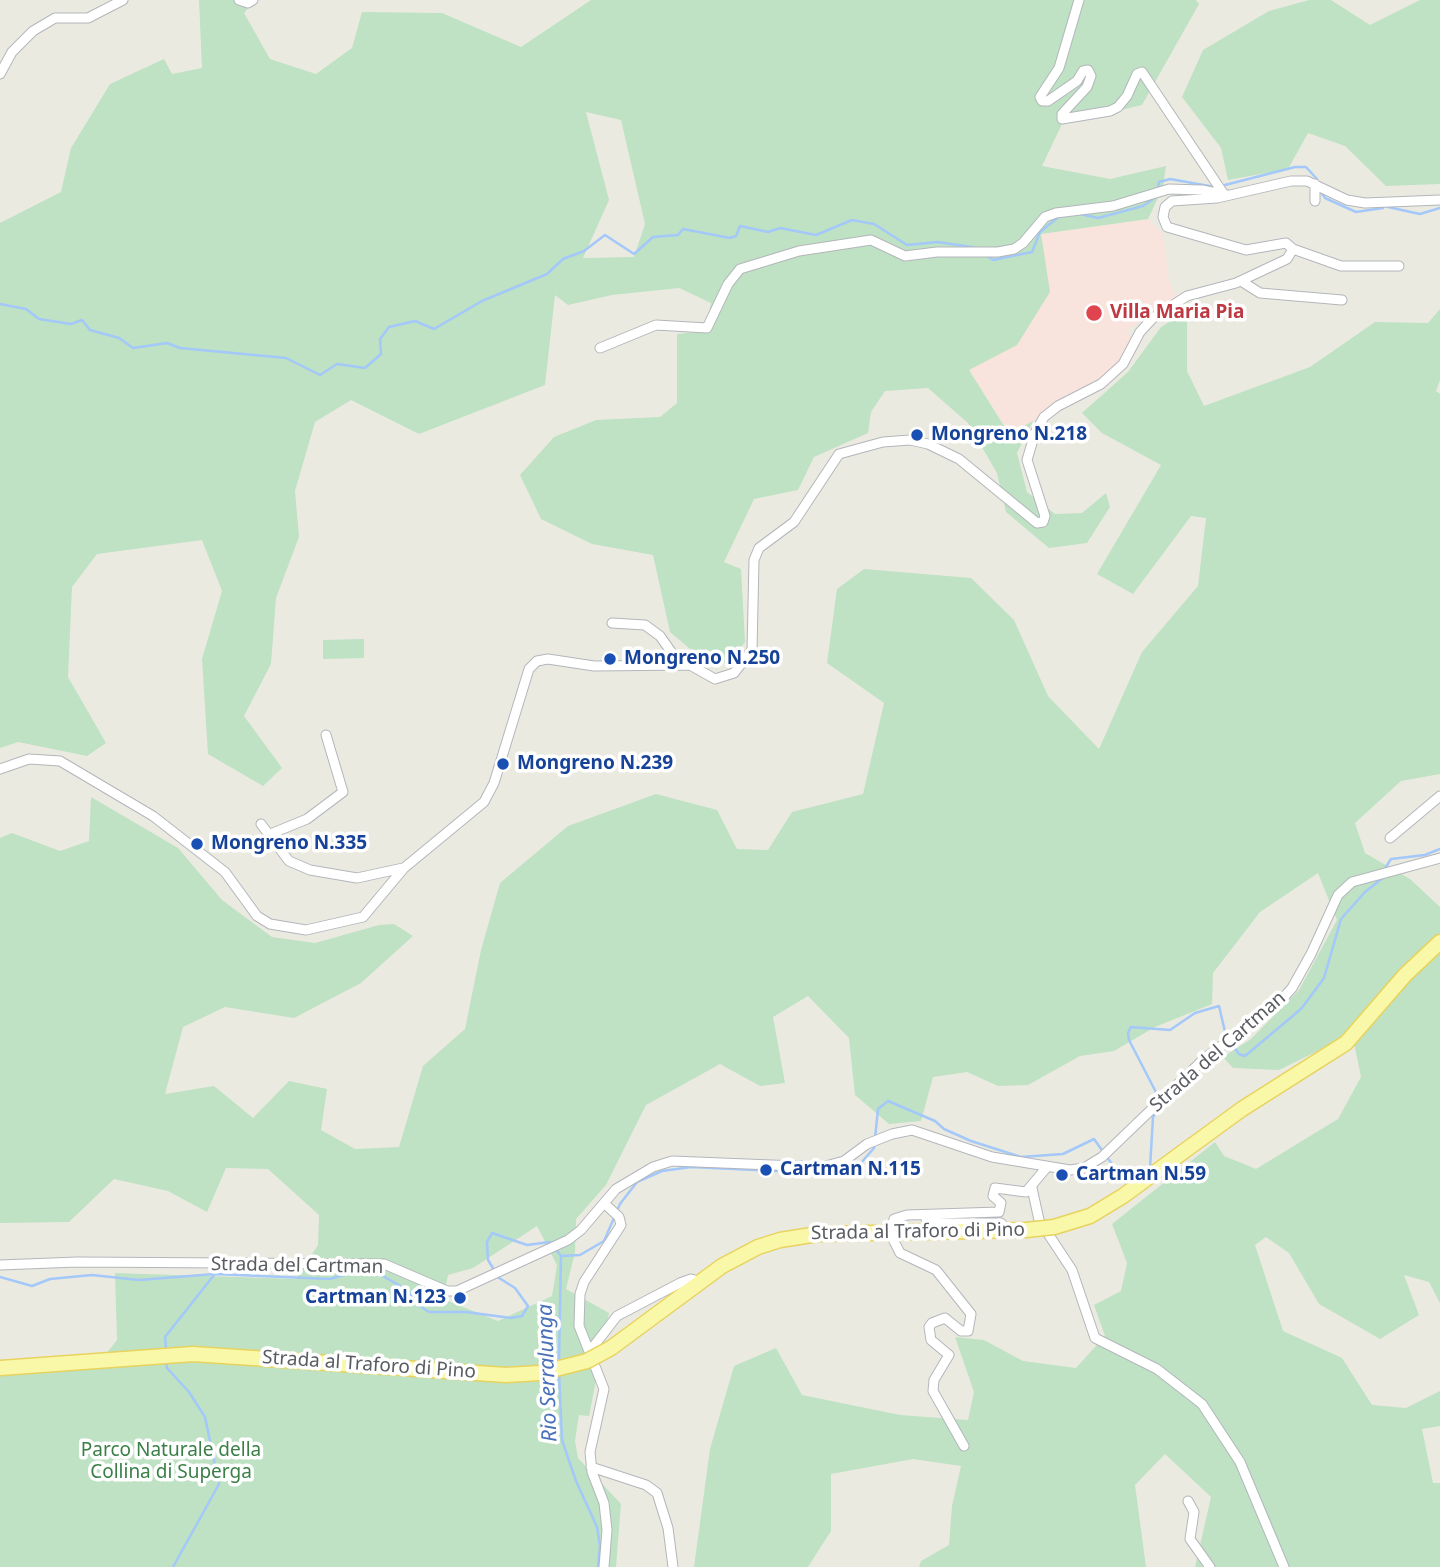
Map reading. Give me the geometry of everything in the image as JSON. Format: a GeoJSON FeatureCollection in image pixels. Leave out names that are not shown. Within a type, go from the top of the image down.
{"type":"FeatureCollection","features":[{"type":"Feature","properties":{"kind":"main road","name":"Strada al Traforo di Pino"},"geometry":{"type":"LineString","coordinates":[[0,1368],[193,1354],[506,1375],[540,1373],[587,1361],[611,1348],[740,1256],[798,1235],[1007,1231],[1054,1227],[1090,1216],[1123,1196],[1242,1109],[1346,1043],[1405,975],[1440,942]]}},
{"type":"Feature","properties":{"kind":"street"},"geometry":{"type":"LineString","coordinates":[[0,74],[12,52],[33,31],[55,18],[89,18],[123,0]]}},
{"type":"Feature","properties":{"kind":"street"},"geometry":{"type":"LineString","coordinates":[[239,0],[248,3],[253,0]]}},
{"type":"Feature","properties":{"kind":"street"},"geometry":{"type":"LineString","coordinates":[[1079,0],[1059,68],[1040,97],[1042,101],[1048,101],[1077,81],[1083,71],[1088,70],[1091,76],[1087,87],[1062,114],[1062,119],[1110,111],[1118,107],[1127,96],[1136,74],[1142,72],[1226,194]]}},
{"type":"Feature","properties":{"kind":"street"},"geometry":{"type":"LineString","coordinates":[[1399,266],[1341,266],[1293,249],[1286,243],[1246,250],[1167,227],[1163,217],[1165,207],[1172,201],[1291,181],[1315,184],[1347,200],[1365,203],[1440,200]]}},
{"type":"Feature","properties":{"kind":"street"},"geometry":{"type":"LineString","coordinates":[[1315,184],[1315,201]]}},
{"type":"Feature","properties":{"kind":"street"},"geometry":{"type":"LineString","coordinates":[[600,348],[656,325],[708,328],[728,284],[740,269],[799,251],[871,240],[905,256],[937,252],[1006,251],[1023,243],[1045,217],[1056,213],[1113,206],[1169,189],[1226,194]]}},
{"type":"Feature","properties":{"kind":"street"},"geometry":{"type":"LineString","coordinates":[[0,769],[29,759],[60,761],[153,816],[225,872],[257,916],[270,924],[306,930],[363,917],[404,868],[477,810],[491,792],[532,664],[548,659],[594,666],[690,665],[715,680],[726,678],[752,650],[754,560],[759,548],[794,522],[839,454],[883,442],[909,440],[928,444],[959,459],[1037,523],[1043,522],[1045,516],[1027,460],[1035,433],[1044,417],[1058,406],[1101,384],[1123,364],[1140,332],[1153,318],[1187,296],[1241,281],[1287,259],[1293,249]]}},
{"type":"Feature","properties":{"kind":"street"},"geometry":{"type":"LineString","coordinates":[[1241,281],[1260,293],[1342,300]]}},
{"type":"Feature","properties":{"kind":"street"},"geometry":{"type":"LineString","coordinates":[[612,623],[645,625],[660,636],[681,665]]}},
{"type":"Feature","properties":{"kind":"street"},"geometry":{"type":"LineString","coordinates":[[268,835],[307,819],[343,792],[326,735]]}},
{"type":"Feature","properties":{"kind":"street"},"geometry":{"type":"LineString","coordinates":[[1390,838],[1440,796]]}},
{"type":"Feature","properties":{"kind":"street"},"geometry":{"type":"LineString","coordinates":[[261,824],[289,861],[310,870],[357,878],[404,868]]}},
{"type":"Feature","properties":{"kind":"street","name":"Strada del Cartman"},"geometry":{"type":"LineString","coordinates":[[604,1567],[607,1530],[604,1503],[590,1452],[604,1389],[588,1348],[583,1343],[579,1326],[579,1294],[621,1225],[612,1210],[615,1189],[653,1167],[672,1161],[822,1167],[844,1161],[867,1144],[891,1134],[912,1130],[992,1157],[1047,1167],[1084,1168],[1102,1157],[1222,1045],[1244,1032],[1276,1006],[1292,988],[1311,954],[1338,895],[1352,882],[1440,858]]}},
{"type":"Feature","properties":{"kind":"street"},"geometry":{"type":"LineString","coordinates":[[964,1446],[933,1391],[934,1380],[949,1357],[948,1353],[931,1340],[929,1327],[945,1318],[965,1332],[970,1328],[971,1314],[936,1270],[900,1253],[894,1241],[894,1219],[907,1215],[995,1213],[1001,1205],[993,1196],[995,1188],[1026,1192],[1047,1167]]}},
{"type":"Feature","properties":{"kind":"street"},"geometry":{"type":"LineString","coordinates":[[1032,1188],[1040,1220],[1072,1270],[1095,1338],[1153,1366],[1202,1404],[1212,1423],[1237,1455],[1284,1567]]}},
{"type":"Feature","properties":{"kind":"street","name":"Strada del Cartman"},"geometry":{"type":"LineString","coordinates":[[0,1265],[77,1262],[384,1265],[447,1291],[457,1291],[561,1243],[612,1210]]}},
{"type":"Feature","properties":{"kind":"street"},"geometry":{"type":"LineString","coordinates":[[907,1215],[943,1223],[1001,1223],[1007,1231]]}},
{"type":"Feature","properties":{"kind":"street"},"geometry":{"type":"LineString","coordinates":[[588,1348],[593,1348],[617,1316],[680,1283],[691,1279],[701,1282]]}},
{"type":"Feature","properties":{"kind":"street"},"geometry":{"type":"LineString","coordinates":[[592,1467],[646,1486],[657,1493],[668,1528],[673,1567]]}},
{"type":"Feature","properties":{"kind":"street"},"geometry":{"type":"LineString","coordinates":[[1188,1501],[1194,1512],[1189,1539],[1210,1567]]}},
{"type":"Feature","properties":{"kind":"shaded area","name":"Villa Maria Pia"},"geometry":{"type":"Polygon","coordinates":[[[1148,219],[1163,234],[1169,282],[1177,297],[1127,330],[1132,340],[1117,366],[1088,388],[1054,402],[1033,421],[1010,434],[969,370],[1017,345],[1041,234],[1148,219]]]}},
{"type":"Feature","properties":{"kind":"green space"},"geometry":{"type":"Polygon","coordinates":[[[199,0],[255,0],[244,13],[270,59],[316,74],[352,48],[362,12],[442,13],[521,47],[591,0],[1196,0],[1199,4],[1142,105],[1062,124],[1042,166],[1110,179],[1166,166],[1163,187],[1148,219],[1041,234],[1050,292],[1017,345],[969,370],[1009,434],[1033,421],[1017,453],[1027,492],[1055,514],[1082,513],[1106,493],[1110,507],[1087,543],[1049,548],[1006,512],[997,473],[968,423],[928,388],[885,391],[871,412],[868,433],[814,457],[798,490],[754,499],[724,562],[741,569],[745,642],[730,662],[708,664],[670,632],[653,555],[592,544],[541,519],[520,475],[554,437],[596,420],[660,417],[677,403],[677,334],[705,331],[711,303],[679,288],[612,295],[568,305],[555,295],[545,385],[419,434],[351,400],[315,422],[295,491],[299,537],[276,598],[271,664],[244,716],[282,768],[263,786],[208,754],[202,659],[222,591],[202,540],[97,554],[72,587],[68,677],[106,743],[87,756],[18,742],[0,748],[0,223],[61,192],[71,148],[110,84],[164,59],[172,74],[202,68],[199,0]],[[586,112],[609,200],[583,258],[634,257],[645,224],[621,120],[586,112]]]}},
{"type":"Feature","properties":{"kind":"green space"},"geometry":{"type":"Polygon","coordinates":[[[1309,0],[1331,0],[1370,25],[1420,0],[1440,0],[1440,184],[1386,186],[1345,146],[1308,133],[1288,169],[1228,180],[1221,148],[1182,97],[1203,50],[1269,11],[1309,0]]]}},
{"type":"Feature","properties":{"kind":"green space","name":"Parco Naturale della Collina di Superga"},"geometry":{"type":"Polygon","coordinates":[[[1440,309],[1440,380],[1436,391],[1440,394],[1440,774],[1401,781],[1355,823],[1365,853],[1410,879],[1440,907],[1440,933],[1405,965],[1336,1042],[1279,1070],[1233,1068],[1223,1057],[1251,1039],[1299,990],[1337,920],[1318,873],[1260,912],[1213,973],[1212,1004],[1155,1027],[1114,1051],[1080,1056],[1028,1085],[998,1086],[967,1072],[933,1077],[921,1121],[889,1124],[855,1095],[849,1038],[808,996],[773,1017],[785,1083],[760,1086],[720,1064],[646,1105],[606,1185],[576,1219],[575,1252],[566,1289],[609,1313],[589,1416],[579,1415],[575,1441],[578,1458],[621,1504],[616,1567],[0,1567],[0,1371],[98,1364],[117,1340],[115,1273],[296,1279],[318,1245],[319,1215],[268,1169],[226,1168],[207,1212],[168,1191],[114,1179],[69,1222],[0,1223],[0,838],[12,833],[60,851],[89,841],[91,797],[178,848],[222,900],[272,937],[315,943],[379,925],[394,924],[413,936],[361,983],[294,1018],[225,1007],[183,1027],[165,1094],[214,1086],[253,1118],[289,1081],[327,1089],[321,1130],[355,1149],[399,1147],[423,1066],[465,1029],[481,950],[500,883],[568,826],[656,794],[717,810],[737,849],[768,850],[792,812],[863,794],[884,703],[827,663],[837,589],[864,569],[971,578],[1014,620],[1048,696],[1099,749],[1142,652],[1198,586],[1206,518],[1191,516],[1133,594],[1097,574],[1161,465],[1102,433],[1082,413],[1128,372],[1161,327],[1187,311],[1187,371],[1204,406],[1310,367],[1375,322],[1428,323],[1440,309]],[[537,1226],[473,1268],[448,1275],[443,1299],[498,1321],[552,1296],[557,1265],[537,1226]]]}},
{"type":"Feature","properties":{"kind":"green space"},"geometry":{"type":"Polygon","coordinates":[[[364,639],[364,658],[323,659],[323,640],[364,639]]]}},
{"type":"Feature","properties":{"kind":"green space"},"geometry":{"type":"Polygon","coordinates":[[[1440,951],[1440,1303],[1429,1282],[1404,1275],[1419,1315],[1380,1339],[1319,1304],[1289,1253],[1266,1237],[1255,1245],[1283,1331],[1342,1358],[1372,1405],[1406,1408],[1440,1391],[1440,1426],[1422,1429],[1433,1483],[1440,1483],[1440,1567],[1195,1567],[1211,1497],[1165,1454],[1135,1485],[1146,1567],[919,1567],[921,1561],[949,1545],[952,1506],[961,1466],[913,1459],[831,1474],[831,1531],[808,1567],[694,1567],[710,1449],[734,1366],[776,1348],[802,1395],[900,1415],[968,1420],[974,1392],[955,1337],[984,1340],[1023,1361],[1076,1368],[1105,1336],[1094,1305],[1121,1291],[1127,1263],[1112,1224],[1215,1142],[1224,1156],[1256,1169],[1338,1119],[1361,1077],[1354,1043],[1388,1002],[1440,951]]]}},
{"type":"Feature","properties":{"kind":"waterway"},"geometry":{"type":"LineString","coordinates":[[1225,185],[1295,167],[1306,167],[1317,179]]}},
{"type":"Feature","properties":{"kind":"waterway"},"geometry":{"type":"LineString","coordinates":[[1158,188],[1159,182],[1170,179],[1215,187]]}},
{"type":"Feature","properties":{"kind":"waterway"},"geometry":{"type":"LineString","coordinates":[[1321,192],[1325,198],[1356,212],[1383,208]]}},
{"type":"Feature","properties":{"kind":"waterway"},"geometry":{"type":"LineString","coordinates":[[1080,214],[1098,218],[1143,206],[1156,197]]}},
{"type":"Feature","properties":{"kind":"waterway"},"geometry":{"type":"LineString","coordinates":[[1388,207],[1420,214],[1440,208]]}},
{"type":"Feature","properties":{"kind":"waterway"},"geometry":{"type":"LineString","coordinates":[[985,254],[993,260],[1032,252],[1040,232],[1061,215]]}},
{"type":"Feature","properties":{"kind":"waterway"},"geometry":{"type":"LineString","coordinates":[[0,304],[26,309],[39,319],[71,324],[82,320],[90,330],[119,338],[133,348],[167,343],[180,348],[286,358],[320,375],[337,364],[365,368],[381,354],[380,339],[389,327],[415,321],[434,329],[482,301],[547,274],[563,259],[584,251],[605,235],[634,254],[653,237],[678,235],[683,229],[730,238],[736,236],[740,226],[768,232],[780,228],[816,235],[852,220],[874,224],[907,245],[938,242],[978,248]]}},
{"type":"Feature","properties":{"kind":"waterway"},"geometry":{"type":"LineString","coordinates":[[1384,870],[1391,859],[1425,855],[1440,849]]}},
{"type":"Feature","properties":{"kind":"waterway"},"geometry":{"type":"LineString","coordinates":[[1159,1098],[1129,1040],[1131,1027],[1170,1030],[1195,1013],[1219,1006],[1226,1036],[1239,1054],[1245,1056],[1301,1009],[1324,978],[1341,919],[1365,892],[1384,877]]}},
{"type":"Feature","properties":{"kind":"waterway"},"geometry":{"type":"LineString","coordinates":[[561,1256],[580,1255],[604,1241],[620,1204],[637,1182],[662,1171],[691,1167],[840,1174],[854,1171],[874,1148],[878,1109],[888,1101],[935,1121],[944,1129],[971,1141],[1021,1157],[1063,1154],[1094,1139],[1127,1185]]}},
{"type":"Feature","properties":{"kind":"waterway"},"geometry":{"type":"LineString","coordinates":[[1150,1168],[1153,1117],[1162,1104]]}},
{"type":"Feature","properties":{"kind":"waterway"},"geometry":{"type":"LineString","coordinates":[[0,1277],[32,1286],[50,1279],[92,1275],[139,1280],[215,1274],[330,1279],[360,1270],[376,1272],[407,1290],[418,1305],[429,1312],[466,1312],[511,1318],[522,1316],[528,1306],[515,1288],[499,1278],[488,1260],[487,1242],[492,1233],[527,1245],[550,1242],[561,1256]]}},
{"type":"Feature","properties":{"kind":"waterway","name":"Rio Serralunga"},"geometry":{"type":"LineString","coordinates":[[559,1362],[561,1256]]}},
{"type":"Feature","properties":{"kind":"waterway"},"geometry":{"type":"LineString","coordinates":[[166,1349],[165,1337],[214,1275]]}},
{"type":"Feature","properties":{"kind":"waterway"},"geometry":{"type":"LineString","coordinates":[[166,1359],[167,1368],[189,1392],[205,1417],[219,1484],[173,1567]]}},
{"type":"Feature","properties":{"kind":"waterway","name":"Rio Serralunga"},"geometry":{"type":"LineString","coordinates":[[559,1372],[562,1440],[576,1481],[597,1527],[600,1546],[598,1567]]}},
{"type":"Feature","properties":{"kind":"place","name":"Villa Maria Pia"},"geometry":{"type":"Point","coordinates":[1094,313]}},
{"type":"Feature","properties":{"kind":"place","name":"Mongreno N.218"},"geometry":{"type":"Point","coordinates":[917,435]}},
{"type":"Feature","properties":{"kind":"place","name":"Mongreno N.250"},"geometry":{"type":"Point","coordinates":[610,659]}},
{"type":"Feature","properties":{"kind":"place","name":"Mongreno N.239"},"geometry":{"type":"Point","coordinates":[503,764]}},
{"type":"Feature","properties":{"kind":"place","name":"Mongreno N.335"},"geometry":{"type":"Point","coordinates":[197,844]}},
{"type":"Feature","properties":{"kind":"place","name":"Cartman N.115"},"geometry":{"type":"Point","coordinates":[766,1170]}},
{"type":"Feature","properties":{"kind":"place","name":"Cartman N.59"},"geometry":{"type":"Point","coordinates":[1062,1175]}},
{"type":"Feature","properties":{"kind":"place","name":"Cartman N.123"},"geometry":{"type":"Point","coordinates":[460,1298]}}]}
